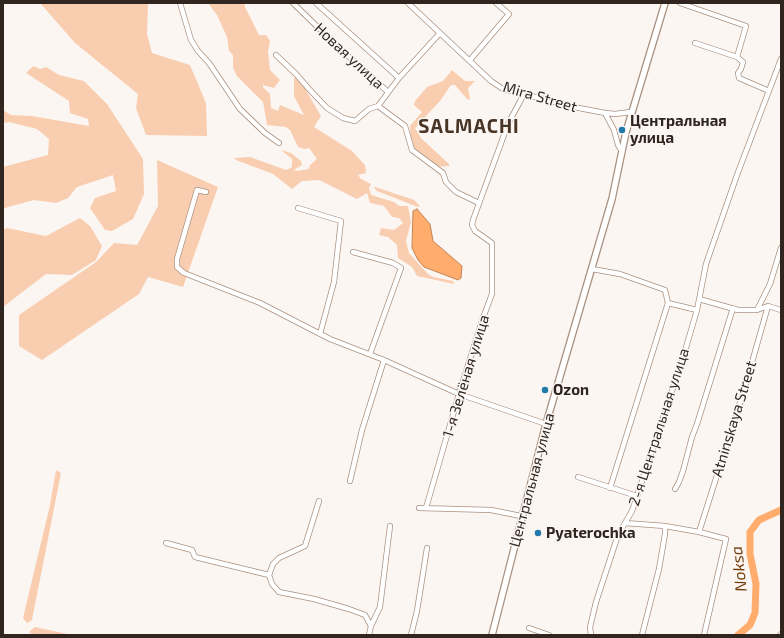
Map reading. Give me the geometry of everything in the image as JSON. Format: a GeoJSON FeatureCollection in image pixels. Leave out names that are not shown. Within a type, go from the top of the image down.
{"type":"FeatureCollection","features":[{"type":"Feature","properties":{"kind":"street"},"geometry":{"type":"LineString","coordinates":[[180,3],[191,40],[198,51],[209,63],[240,109],[265,133],[279,143]]}},
{"type":"Feature","properties":{"kind":"street","name":"Новая улица"},"geometry":{"type":"LineString","coordinates":[[293,3],[337,46],[388,92]]}},
{"type":"Feature","properties":{"kind":"street","name":"Новая улица"},"geometry":{"type":"LineString","coordinates":[[316,3],[399,78]]}},
{"type":"Feature","properties":{"kind":"street","name":"Mira Street"},"geometry":{"type":"LineString","coordinates":[[408,3],[491,81],[503,89],[605,113],[616,114],[631,112]]}},
{"type":"Feature","properties":{"kind":"street"},"geometry":{"type":"LineString","coordinates":[[470,60],[509,14],[496,3]]}},
{"type":"Feature","properties":{"kind":"street","name":"Центральная улица"},"geometry":{"type":"LineString","coordinates":[[492,635],[521,516],[546,424],[612,199],[631,112],[665,3]]}},
{"type":"Feature","properties":{"kind":"street"},"geometry":{"type":"LineString","coordinates":[[680,3],[746,26],[737,57]]}},
{"type":"Feature","properties":{"kind":"street"},"geometry":{"type":"LineString","coordinates":[[276,55],[296,74],[327,108],[343,118],[355,121],[370,109],[378,106],[399,78],[440,33]]}},
{"type":"Feature","properties":{"kind":"street"},"geometry":{"type":"LineString","coordinates":[[695,43],[737,57],[743,62],[741,69],[738,72],[739,78],[769,91]]}},
{"type":"Feature","properties":{"kind":"street","name":"2-я Центральная улица"},"geometry":{"type":"LineString","coordinates":[[591,635],[590,627],[596,602],[618,535],[632,511],[682,362],[697,310],[706,264],[737,175],[781,59]]}},
{"type":"Feature","properties":{"kind":"street"},"geometry":{"type":"LineString","coordinates":[[378,106],[405,126],[412,150],[443,173],[446,182],[456,192],[479,204],[508,124],[524,94]]}},
{"type":"Feature","properties":{"kind":"street"},"geometry":{"type":"LineString","coordinates":[[605,113],[614,130],[618,145],[623,152]]}},
{"type":"Feature","properties":{"kind":"street"},"geometry":{"type":"LineString","coordinates":[[206,192],[197,190],[177,259],[177,267],[184,273],[260,303],[330,339],[370,354],[459,394],[546,424]]}},
{"type":"Feature","properties":{"kind":"street","name":"1-я Зелёная улица"},"geometry":{"type":"LineString","coordinates":[[426,508],[459,394],[492,294],[492,243],[472,226],[479,204]]}},
{"type":"Feature","properties":{"kind":"street"},"geometry":{"type":"LineString","coordinates":[[298,208],[341,221],[334,282],[320,334]]}},
{"type":"Feature","properties":{"kind":"street"},"geometry":{"type":"LineString","coordinates":[[757,310],[770,284],[781,248]]}},
{"type":"Feature","properties":{"kind":"street"},"geometry":{"type":"LineString","coordinates":[[353,252],[393,263],[401,268],[370,354]]}},
{"type":"Feature","properties":{"kind":"street"},"geometry":{"type":"LineString","coordinates":[[592,268],[620,274],[665,290],[668,304],[697,310]]}},
{"type":"Feature","properties":{"kind":"street"},"geometry":{"type":"LineString","coordinates":[[699,299],[738,310],[757,310],[768,306],[781,310]]}},
{"type":"Feature","properties":{"kind":"street","name":"2-я Центральная улица"},"geometry":{"type":"LineString","coordinates":[[610,488],[668,304]]}},
{"type":"Feature","properties":{"kind":"street","name":"Atninskaya Street"},"geometry":{"type":"LineString","coordinates":[[699,532],[744,389],[768,306]]}},
{"type":"Feature","properties":{"kind":"street"},"geometry":{"type":"LineString","coordinates":[[675,489],[684,472],[692,437],[733,308]]}},
{"type":"Feature","properties":{"kind":"street"},"geometry":{"type":"LineString","coordinates":[[350,481],[362,430],[384,360]]}},
{"type":"Feature","properties":{"kind":"street"},"geometry":{"type":"LineString","coordinates":[[578,477],[637,496]]}},
{"type":"Feature","properties":{"kind":"street"},"geometry":{"type":"LineString","coordinates":[[319,501],[305,546],[280,558],[273,564],[270,575],[272,584],[279,592],[314,599],[365,615],[371,626]]}},
{"type":"Feature","properties":{"kind":"street"},"geometry":{"type":"LineString","coordinates":[[419,508],[491,510],[521,516]]}},
{"type":"Feature","properties":{"kind":"street"},"geometry":{"type":"LineString","coordinates":[[625,523],[665,526],[699,532],[726,539],[704,635]]}},
{"type":"Feature","properties":{"kind":"street"},"geometry":{"type":"LineString","coordinates":[[368,635],[380,607],[390,526]]}},
{"type":"Feature","properties":{"kind":"street"},"geometry":{"type":"LineString","coordinates":[[642,635],[659,569],[665,526]]}},
{"type":"Feature","properties":{"kind":"street"},"geometry":{"type":"LineString","coordinates":[[166,543],[192,550],[195,557],[270,575]]}},
{"type":"Feature","properties":{"kind":"street"},"geometry":{"type":"LineString","coordinates":[[411,635],[418,611],[427,548]]}},
{"type":"Feature","properties":{"kind":"street"},"geometry":{"type":"LineString","coordinates":[[529,628],[549,635]]}},
{"type":"Feature","properties":{"kind":"shaded area"},"geometry":{"type":"Polygon","coordinates":[[[40,3],[148,3],[147,34],[152,53],[190,65],[206,103],[207,136],[146,135],[136,108],[138,94],[75,43],[40,3]]]}},
{"type":"Feature","properties":{"kind":"shaded area"},"geometry":{"type":"Polygon","coordinates":[[[208,3],[244,3],[259,35],[266,35],[270,41],[268,52],[270,70],[280,80],[274,88],[263,85],[263,87],[270,94],[271,108],[278,111],[280,105],[304,115],[294,96],[294,78],[299,77],[302,79],[307,92],[321,116],[314,127],[352,151],[365,165],[366,173],[358,175],[361,179],[371,184],[369,188],[371,195],[394,202],[399,206],[408,206],[411,222],[406,241],[409,253],[428,274],[433,277],[453,281],[454,284],[417,276],[412,267],[398,258],[397,245],[388,237],[379,235],[381,228],[394,230],[403,223],[399,218],[392,217],[384,206],[370,203],[367,193],[357,199],[319,180],[302,181],[292,189],[273,174],[234,158],[250,157],[286,170],[292,167],[292,159],[281,150],[291,153],[301,161],[302,165],[294,170],[297,171],[309,169],[310,165],[317,159],[309,148],[305,149],[298,147],[290,130],[286,127],[267,125],[263,102],[237,76],[233,68],[233,55],[229,51],[227,37],[217,15],[208,3]]]}},
{"type":"Feature","properties":{"kind":"shaded area"},"geometry":{"type":"Polygon","coordinates":[[[33,66],[40,69],[46,67],[59,75],[84,81],[107,104],[143,159],[144,194],[133,219],[112,231],[105,230],[90,208],[95,198],[116,191],[113,175],[77,187],[68,198],[56,203],[34,200],[3,209],[3,167],[48,155],[49,139],[37,129],[9,122],[3,123],[3,110],[11,115],[32,116],[89,126],[88,119],[70,113],[69,101],[26,73],[33,66]]]}},
{"type":"Feature","properties":{"kind":"shaded area"},"geometry":{"type":"Polygon","coordinates":[[[452,70],[465,81],[475,81],[468,88],[470,99],[468,100],[455,85],[451,85],[440,101],[415,128],[421,138],[449,164],[449,166],[436,167],[411,145],[410,126],[422,112],[414,105],[415,101],[427,87],[443,81],[452,70]]]}},
{"type":"Feature","properties":{"kind":"shaded area"},"geometry":{"type":"Polygon","coordinates":[[[157,160],[218,187],[183,287],[148,277],[139,294],[42,360],[19,346],[19,315],[96,262],[114,243],[137,245],[158,206],[157,160]]]}},
{"type":"Feature","properties":{"kind":"shaded area"},"geometry":{"type":"Polygon","coordinates":[[[375,187],[414,200],[420,206],[418,207],[377,191],[374,188],[375,187]]]}},
{"type":"Feature","properties":{"kind":"shaded area"},"geometry":{"type":"Polygon","coordinates":[[[417,209],[430,224],[433,241],[462,266],[461,278],[458,280],[424,267],[418,260],[412,248],[413,211],[417,209]]]}},
{"type":"Feature","properties":{"kind":"shaded area"},"geometry":{"type":"Polygon","coordinates":[[[80,218],[90,226],[102,246],[96,260],[72,275],[46,274],[3,307],[3,230],[7,228],[46,236],[80,218]]]}},
{"type":"Feature","properties":{"kind":"shaded area"},"geometry":{"type":"Polygon","coordinates":[[[56,470],[61,473],[32,620],[27,623],[23,618],[50,505],[56,470]]]}},
{"type":"Feature","properties":{"kind":"shaded area"},"geometry":{"type":"Polygon","coordinates":[[[35,627],[72,635],[33,635],[29,632],[35,627]]]}},
{"type":"Feature","properties":{"kind":"waterway","name":"Noksa"},"geometry":{"type":"LineString","coordinates":[[738,635],[750,625],[755,613],[756,584],[750,554],[750,532],[759,520],[781,510]]}},
{"type":"Feature","properties":{"kind":"place","name":"Центральная улица"},"geometry":{"type":"Point","coordinates":[622,130]}},
{"type":"Feature","properties":{"kind":"place","name":"Ozon"},"geometry":{"type":"Point","coordinates":[545,390]}},
{"type":"Feature","properties":{"kind":"place","name":"Pyaterochka"},"geometry":{"type":"Point","coordinates":[538,533]}},
{"type":"Feature","properties":{"kind":"district","name":"SALMACHI"},"geometry":{"type":"Point","coordinates":[469,127]}}]}
